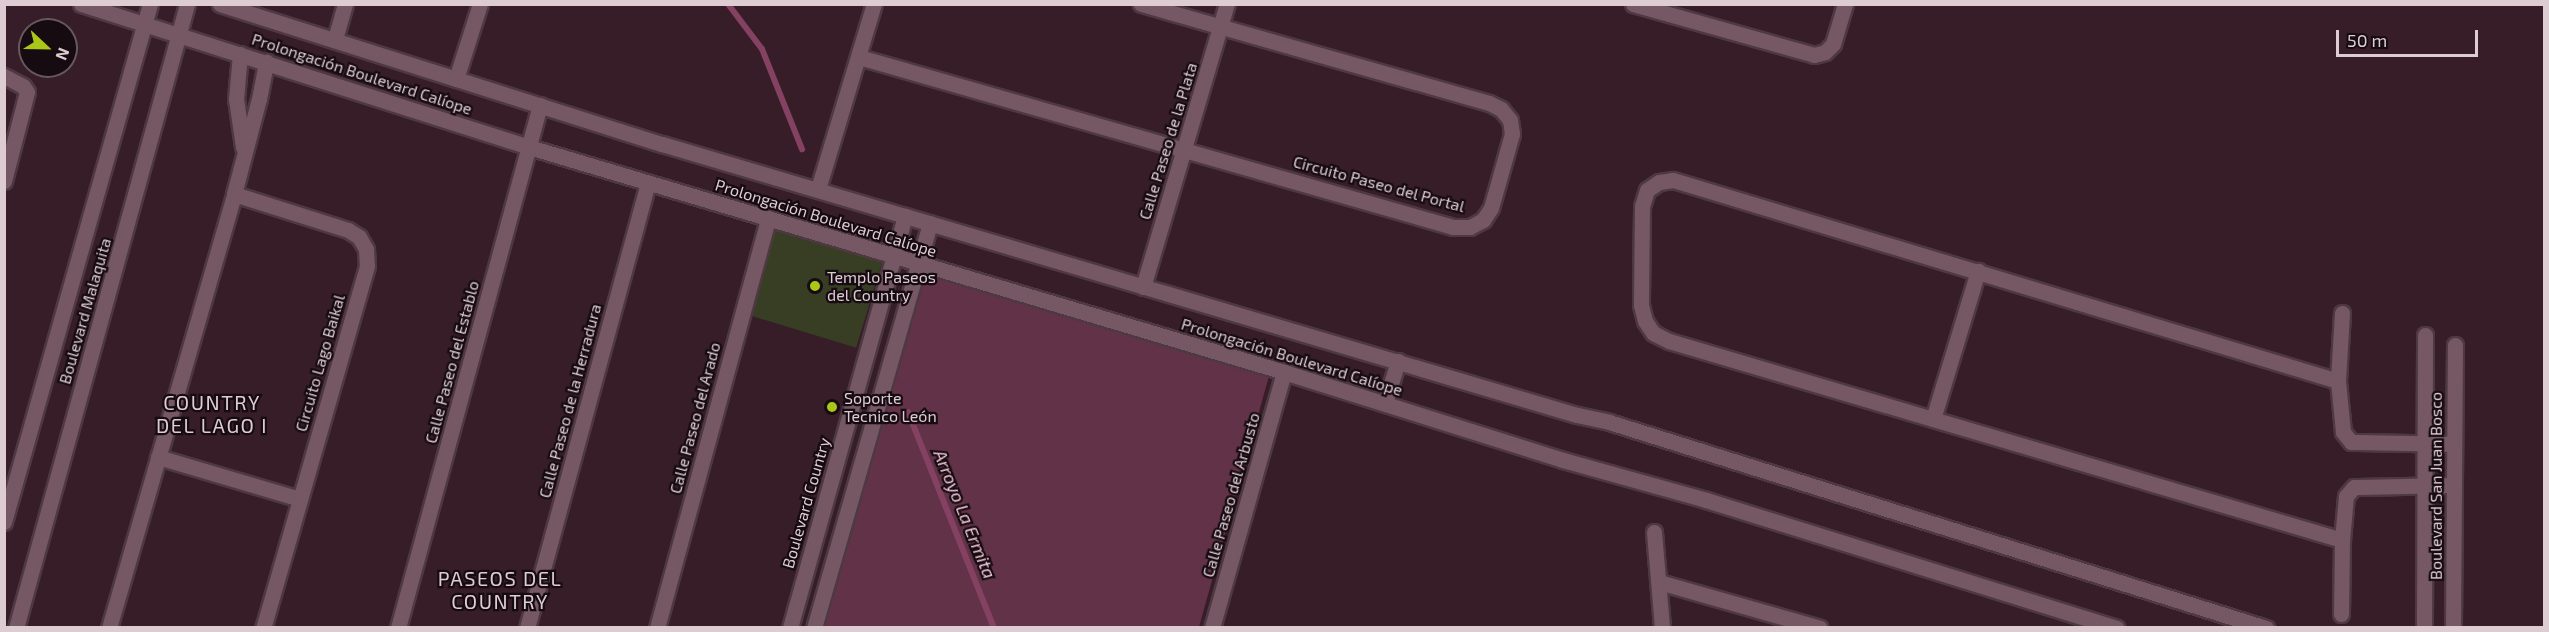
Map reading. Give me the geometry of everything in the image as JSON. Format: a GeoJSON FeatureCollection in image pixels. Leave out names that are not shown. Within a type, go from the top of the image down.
{"type":"FeatureCollection","features":[{"type":"Feature","properties":{"kind":"street","name":"Prolongación Boulevard Calíope"},"geometry":{"type":"LineString","coordinates":[[81,4],[529,147],[918,265],[1284,372],[1563,460],[1683,493],[2116,627]]}},
{"type":"Feature","properties":{"kind":"street","name":"Boulevard Malaquita"},"geometry":{"type":"LineString","coordinates":[[4,522],[150,4]]}},
{"type":"Feature","properties":{"kind":"street","name":"Boulevard Malaquita"},"geometry":{"type":"LineString","coordinates":[[16,627],[187,4]]}},
{"type":"Feature","properties":{"kind":"street","name":"Prolongación Boulevard Calíope"},"geometry":{"type":"LineString","coordinates":[[220,4],[662,144],[1577,415],[1609,422],[2266,627]]}},
{"type":"Feature","properties":{"kind":"street"},"geometry":{"type":"LineString","coordinates":[[335,39],[345,4]]}},
{"type":"Feature","properties":{"kind":"street"},"geometry":{"type":"LineString","coordinates":[[456,79],[480,4]]}},
{"type":"Feature","properties":{"kind":"street"},"geometry":{"type":"LineString","coordinates":[[818,189],[874,4]]}},
{"type":"Feature","properties":{"kind":"street","name":"Circuito Paseo del Portal"},"geometry":{"type":"LineString","coordinates":[[859,57],[1185,148],[1453,227],[1470,227],[1483,220],[1491,208],[1512,134],[1510,120],[1501,109],[1489,103],[1141,4]]}},
{"type":"Feature","properties":{"kind":"street","name":"Calle Paseo de la Plata"},"geometry":{"type":"LineString","coordinates":[[1143,287],[1227,4]]}},
{"type":"Feature","properties":{"kind":"street"},"geometry":{"type":"LineString","coordinates":[[1633,4],[1814,55],[1825,52],[1833,44],[1845,4]]}},
{"type":"Feature","properties":{"kind":"street"},"geometry":{"type":"LineString","coordinates":[[240,54],[236,99],[244,153]]}},
{"type":"Feature","properties":{"kind":"street"},"geometry":{"type":"LineString","coordinates":[[109,627],[234,194],[259,99],[266,62]]}},
{"type":"Feature","properties":{"kind":"street"},"geometry":{"type":"LineString","coordinates":[[4,76],[23,86],[27,92],[4,181]]}},
{"type":"Feature","properties":{"kind":"street","name":"Calle Paseo del Establo"},"geometry":{"type":"LineString","coordinates":[[398,627],[540,105]]}},
{"type":"Feature","properties":{"kind":"street"},"geometry":{"type":"LineString","coordinates":[[2338,381],[1673,180],[1659,182],[1647,190],[1642,206],[1641,305],[1645,321],[1653,333],[1669,342],[1933,418],[2270,521],[2342,540]]}},
{"type":"Feature","properties":{"kind":"street","name":"Calle Paseo de la Herradura"},"geometry":{"type":"LineString","coordinates":[[527,627],[648,183]]}},
{"type":"Feature","properties":{"kind":"street","name":"Circuito Lago Baikal"},"geometry":{"type":"LineString","coordinates":[[234,194],[348,230],[359,237],[366,249],[367,266],[263,627]]}},
{"type":"Feature","properties":{"kind":"street","name":"Boulevard Country"},"geometry":{"type":"LineString","coordinates":[[790,627],[905,216]]}},
{"type":"Feature","properties":{"kind":"street","name":"Calle Paseo del Arado"},"geometry":{"type":"LineString","coordinates":[[657,627],[768,219]]}},
{"type":"Feature","properties":{"kind":"street"},"geometry":{"type":"LineString","coordinates":[[814,627],[930,223]]}},
{"type":"Feature","properties":{"kind":"street"},"geometry":{"type":"LineString","coordinates":[[1933,418],[1978,271]]}},
{"type":"Feature","properties":{"kind":"street"},"geometry":{"type":"LineString","coordinates":[[2342,313],[2338,381],[2343,432],[2351,442],[2454,444]]}},
{"type":"Feature","properties":{"kind":"street"},"geometry":{"type":"LineString","coordinates":[[2424,627],[2427,444],[2425,335]]}},
{"type":"Feature","properties":{"kind":"street","name":"Boulevard San Juan Bosco"},"geometry":{"type":"LineString","coordinates":[[2453,627],[2455,345]]}},
{"type":"Feature","properties":{"kind":"street"},"geometry":{"type":"LineString","coordinates":[[1385,403],[1398,361]]}},
{"type":"Feature","properties":{"kind":"street","name":"Calle Paseo del Arbusto"},"geometry":{"type":"LineString","coordinates":[[1212,627],[1284,372]]}},
{"type":"Feature","properties":{"kind":"street"},"geometry":{"type":"LineString","coordinates":[[158,457],[300,499]]}},
{"type":"Feature","properties":{"kind":"street"},"geometry":{"type":"LineString","coordinates":[[2341,614],[2343,507],[2346,496],[2354,487],[2453,485]]}},
{"type":"Feature","properties":{"kind":"street"},"geometry":{"type":"LineString","coordinates":[[1654,532],[1662,627]]}},
{"type":"Feature","properties":{"kind":"street"},"geometry":{"type":"LineString","coordinates":[[1659,582],[1820,627]]}},
{"type":"Feature","properties":{"kind":"shaded area"},"geometry":{"type":"Polygon","coordinates":[[[922,274],[1269,376],[1199,627],[819,628],[922,274]]]}},
{"type":"Feature","properties":{"kind":"building","name":"Templo Paseos del Country"},"geometry":{"type":"Polygon","coordinates":[[[775,230],[882,263],[856,348],[749,315],[775,230]]]}},
{"type":"Feature","properties":{"kind":"waterway","name":"Arroyo La Ermita"},"geometry":{"type":"LineString","coordinates":[[728,4],[762,49],[802,149]]}},
{"type":"Feature","properties":{"kind":"waterway","name":"Arroyo La Ermita"},"geometry":{"type":"LineString","coordinates":[[908,412],[994,628]]}},
{"type":"Feature","properties":{"kind":"place","name":"Templo Paseos del Country"},"geometry":{"type":"Point","coordinates":[815,286]}},
{"type":"Feature","properties":{"kind":"place","name":"Soporte Tecnico León"},"geometry":{"type":"Point","coordinates":[832,407]}},
{"type":"Feature","properties":{"kind":"district","name":"COUNTRY DEL LAGO I"},"geometry":{"type":"Point","coordinates":[212,414]}},
{"type":"Feature","properties":{"kind":"district","name":"PASEOS DEL COUNTRY"},"geometry":{"type":"Point","coordinates":[500,590]}}]}
